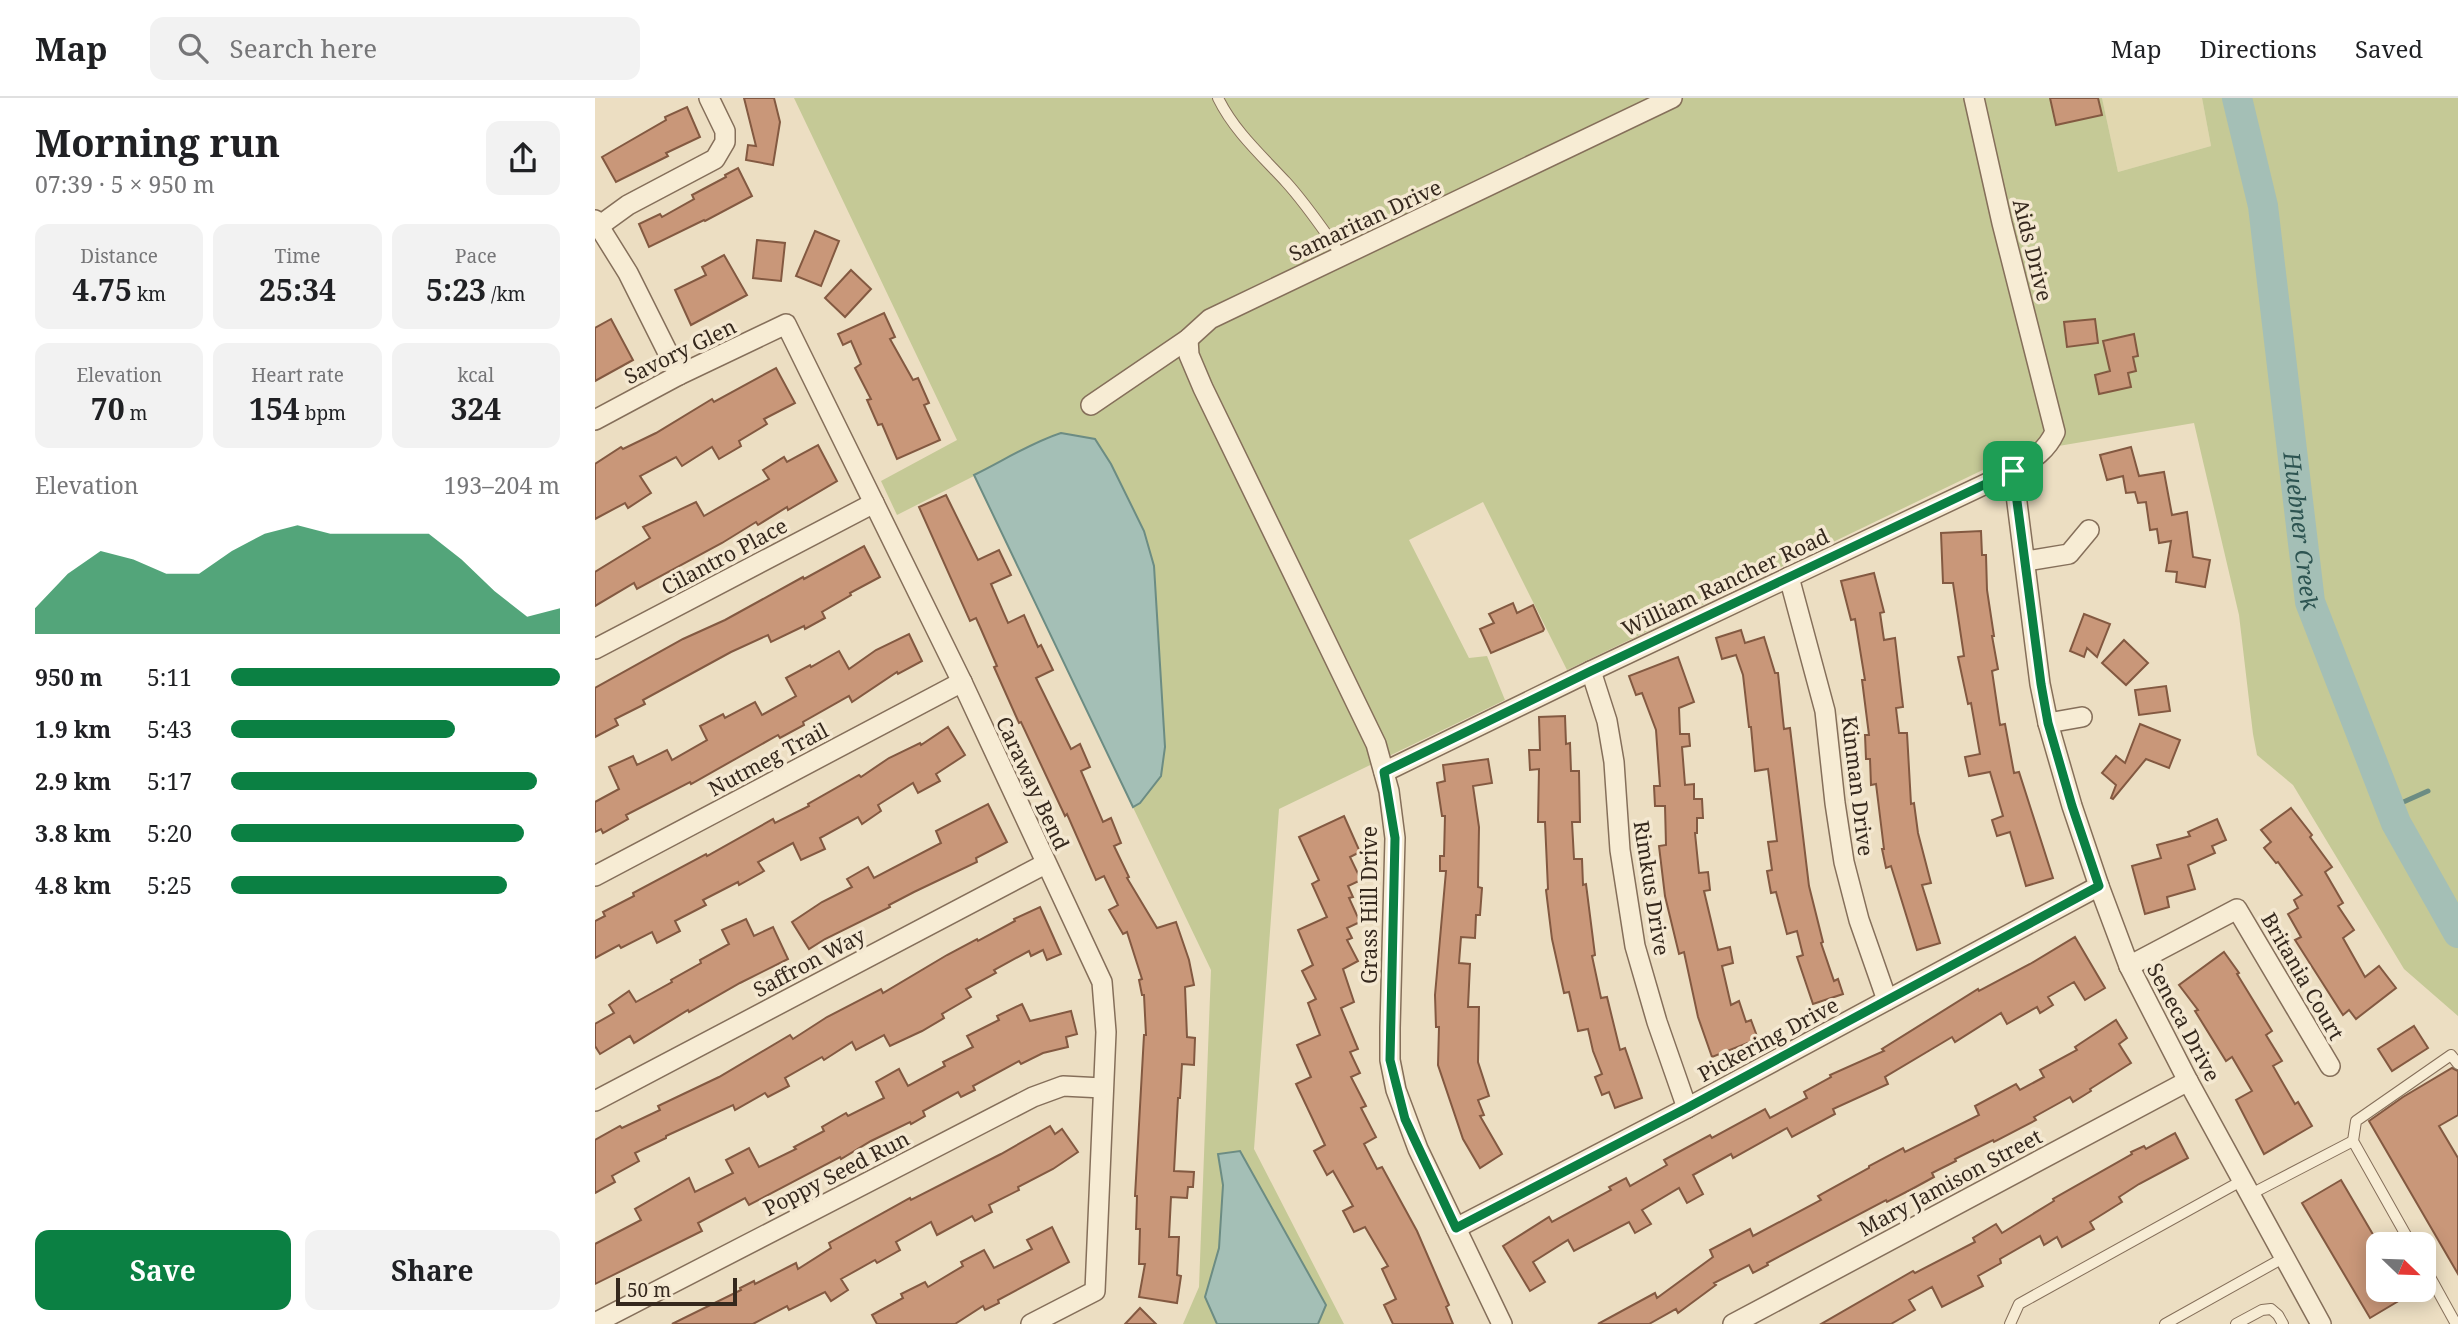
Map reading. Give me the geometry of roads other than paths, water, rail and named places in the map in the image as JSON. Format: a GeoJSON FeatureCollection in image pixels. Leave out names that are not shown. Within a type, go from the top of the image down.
{"type":"FeatureCollection","features":[{"type":"Feature","properties":{"kind":"street"},"geometry":{"type":"LineString","coordinates":[[679,375],[628,273],[597,223],[715,159],[723,148],[725,131],[709,98]]}},
{"type":"Feature","properties":{"kind":"street","name":"Samaritan Drive"},"geometry":{"type":"LineString","coordinates":[[1091,405],[1188,339],[1210,319],[1672,98]]}},
{"type":"Feature","properties":{"kind":"street","name":"Aids Drive"},"geometry":{"type":"LineString","coordinates":[[1973,98],[2050,412]]}},
{"type":"Feature","properties":{"kind":"street","name":"Savory Glen"},"geometry":{"type":"LineString","coordinates":[[595,420],[679,375],[786,324]]}},
{"type":"Feature","properties":{"kind":"street","name":"Caraway Bend"},"geometry":{"type":"LineString","coordinates":[[786,324],[962,682],[1102,982],[1106,1032],[1095,1291],[1031,1324]]}},
{"type":"Feature","properties":{"kind":"street","name":"Grass Hill Drive"},"geometry":{"type":"LineString","coordinates":[[1188,339],[1189,355],[1203,388],[1377,744],[1395,838],[1390,1060],[1405,1119],[1502,1324]]}},
{"type":"Feature","properties":{"kind":"street","name":"William Rancher Road"},"geometry":{"type":"LineString","coordinates":[[1384,772],[2013,471],[2041,454],[2050,443],[2055,432],[2050,412]]}},
{"type":"Feature","properties":{"kind":"street","name":"Seneca Drive"},"geometry":{"type":"LineString","coordinates":[[2013,471],[2048,723],[2099,886],[2129,966],[2188,1081],[2321,1324]]}},
{"type":"Feature","properties":{"kind":"street","name":"Cilantro Place"},"geometry":{"type":"LineString","coordinates":[[595,649],[874,503]]}},
{"type":"Feature","properties":{"kind":"street"},"geometry":{"type":"LineString","coordinates":[[2025,561],[2069,554],[2089,530]]}},
{"type":"Feature","properties":{"kind":"street","name":"Kinman Drive"},"geometry":{"type":"LineString","coordinates":[[1789,577],[1825,711],[1844,862],[1859,920],[1887,1000]]}},
{"type":"Feature","properties":{"kind":"street","name":"Rimkus Drive"},"geometry":{"type":"LineString","coordinates":[[1591,671],[1607,722],[1620,850],[1635,946],[1657,1022],[1687,1108]]}},
{"type":"Feature","properties":{"kind":"street","name":"Nutmeg Trail"},"geometry":{"type":"LineString","coordinates":[[595,876],[962,682]]}},
{"type":"Feature","properties":{"kind":"street"},"geometry":{"type":"LineString","coordinates":[[2048,723],[2082,717]]}},
{"type":"Feature","properties":{"kind":"street","name":"Saffron Way"},"geometry":{"type":"LineString","coordinates":[[595,1101],[1045,864]]}},
{"type":"Feature","properties":{"kind":"street","name":"Pickering Drive"},"geometry":{"type":"LineString","coordinates":[[1456,1228],[1687,1108],[2099,886]]}},
{"type":"Feature","properties":{"kind":"street","name":"Britania Court"},"geometry":{"type":"LineString","coordinates":[[2129,966],[2237,909],[2330,1066]]}},
{"type":"Feature","properties":{"kind":"street","name":"Mary Jamison Street"},"geometry":{"type":"LineString","coordinates":[[1733,1324],[2188,1081]]}},
{"type":"Feature","properties":{"kind":"street","name":"Poppy Seed Run"},"geometry":{"type":"LineString","coordinates":[[595,1323],[1033,1097],[1063,1086],[1103,1088]]}},
{"type":"Feature","properties":{"kind":"lane"},"geometry":{"type":"LineString","coordinates":[[1218,98],[1239,131],[1308,209],[1342,256]]}},
{"type":"Feature","properties":{"kind":"lane"},"geometry":{"type":"LineString","coordinates":[[2404,1232],[2353,1142],[2356,1121],[2451,1055],[2458,1064]]}},
{"type":"Feature","properties":{"kind":"lane"},"geometry":{"type":"LineString","coordinates":[[2010,1324],[2019,1304],[2247,1187],[2353,1142]]}},
{"type":"Feature","properties":{"kind":"lane"},"geometry":{"type":"LineString","coordinates":[[2165,1324],[2285,1257]]}},
{"type":"Feature","properties":{"kind":"lane"},"geometry":{"type":"LineString","coordinates":[[2436,1288],[2456,1324]]}},
{"type":"Feature","properties":{"kind":"lane"},"geometry":{"type":"LineString","coordinates":[[2236,1324],[2262,1310],[2271,1309],[2283,1324]]}},
{"type":"Feature","properties":{"kind":"water"},"geometry":{"type":"Polygon","coordinates":[[[1061,433],[1095,439],[1111,464],[1144,531],[1154,566],[1165,747],[1161,776],[1140,803],[1133,807],[974,475],[1027,447],[1061,433]]]}},
{"type":"Feature","properties":{"kind":"water"},"geometry":{"type":"Polygon","coordinates":[[[1240,1151],[1326,1305],[1318,1324],[1217,1324],[1205,1297],[1219,1248],[1223,1185],[1218,1154],[1240,1151]]]}},
{"type":"Feature","properties":{"kind":"waterway","name":"Huebner Creek"},"geometry":{"type":"LineString","coordinates":[[2237,98],[2263,206],[2310,602],[2396,823],[2458,933]]}},
{"type":"Feature","properties":{"kind":"waterway"},"geometry":{"type":"LineString","coordinates":[[2390,808],[2428,791]]}}]}
